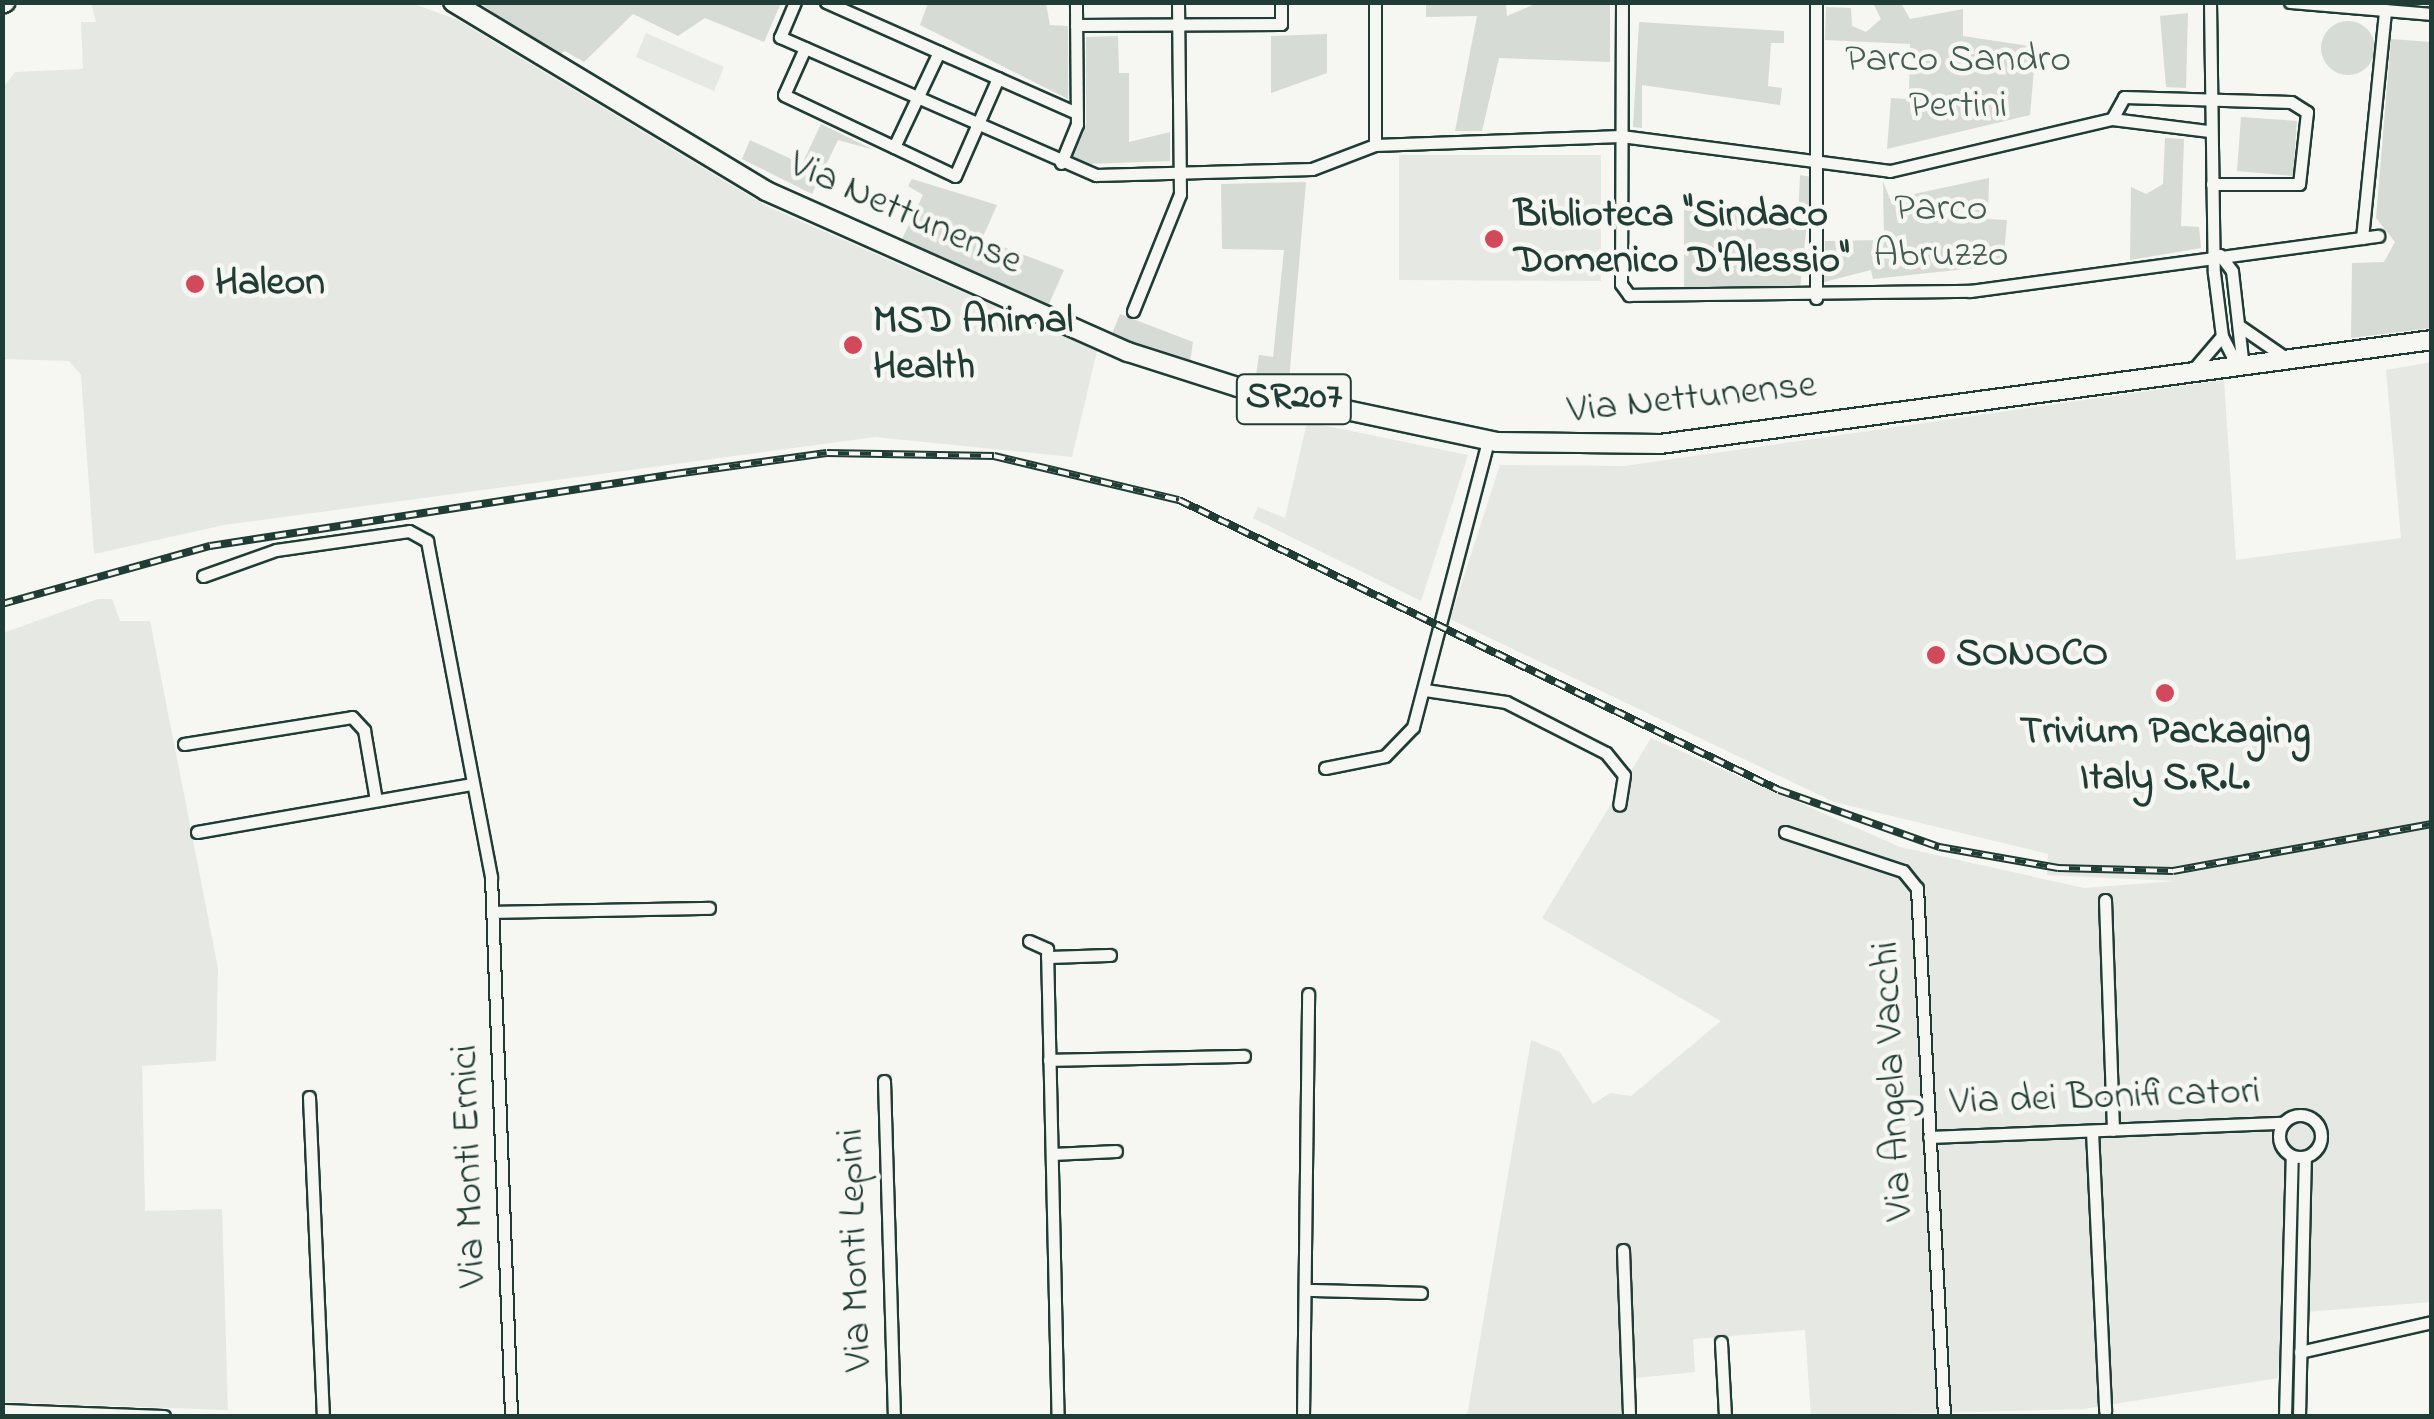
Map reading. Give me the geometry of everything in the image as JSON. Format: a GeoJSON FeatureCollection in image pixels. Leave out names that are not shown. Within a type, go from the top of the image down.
{"type":"FeatureCollection","features":[{"type":"Feature","properties":{"kind":"main road","name":"Via Nettunense"},"geometry":{"type":"LineString","coordinates":[[453,2],[766,191],[1128,352],[1227,384],[1488,441],[1620,448],[2432,340]]}},
{"type":"Feature","properties":{"kind":"street"},"geometry":{"type":"LineString","coordinates":[[795,2],[780,37],[1096,175],[1312,169],[1375,145],[1621,136],[1821,165],[1902,170],[2112,119],[2209,131]]}},
{"type":"Feature","properties":{"kind":"street"},"geometry":{"type":"LineString","coordinates":[[826,2],[1077,113]]}},
{"type":"Feature","properties":{"kind":"street"},"geometry":{"type":"LineString","coordinates":[[1061,162],[1077,113],[1076,2]]}},
{"type":"Feature","properties":{"kind":"street"},"geometry":{"type":"LineString","coordinates":[[1133,311],[1178,204],[1178,2]]}},
{"type":"Feature","properties":{"kind":"street"},"geometry":{"type":"LineString","coordinates":[[1076,25],[1281,24],[1281,2]]}},
{"type":"Feature","properties":{"kind":"street"},"geometry":{"type":"LineString","coordinates":[[1375,2],[1375,145]]}},
{"type":"Feature","properties":{"kind":"street"},"geometry":{"type":"LineString","coordinates":[[1622,2],[1620,284],[1630,295],[1816,298],[1970,291],[2378,236]]}},
{"type":"Feature","properties":{"kind":"street"},"geometry":{"type":"LineString","coordinates":[[1816,2],[1821,165],[1816,298]]}},
{"type":"Feature","properties":{"kind":"street"},"geometry":{"type":"LineString","coordinates":[[2210,2],[2209,131],[2220,255],[2222,336],[2241,367]]}},
{"type":"Feature","properties":{"kind":"street"},"geometry":{"type":"LineString","coordinates":[[2290,2],[2432,14]]}},
{"type":"Feature","properties":{"kind":"street"},"geometry":{"type":"LineString","coordinates":[[2362,238],[2386,10]]}},
{"type":"Feature","properties":{"kind":"street"},"geometry":{"type":"LineString","coordinates":[[804,48],[784,96],[955,176],[998,78]]}},
{"type":"Feature","properties":{"kind":"street"},"geometry":{"type":"LineString","coordinates":[[894,148],[939,52]]}},
{"type":"Feature","properties":{"kind":"street"},"geometry":{"type":"LineString","coordinates":[[2112,119],[2124,98],[2295,103],[2311,124],[2300,184],[2212,184]]}},
{"type":"Feature","properties":{"kind":"street"},"geometry":{"type":"LineString","coordinates":[[2220,255],[2230,265],[2240,327],[2241,367]]}},
{"type":"Feature","properties":{"kind":"street"},"geometry":{"type":"LineString","coordinates":[[2240,327],[2291,360]]}},
{"type":"Feature","properties":{"kind":"street"},"geometry":{"type":"LineString","coordinates":[[2192,372],[2222,336]]}},
{"type":"Feature","properties":{"kind":"street"},"geometry":{"type":"LineString","coordinates":[[1325,768],[1394,751],[1425,690],[1488,441]]}},
{"type":"Feature","properties":{"kind":"street","name":"Via Monti Ernici"},"geometry":{"type":"LineString","coordinates":[[203,576],[276,550],[422,534],[493,912],[511,1416]]}},
{"type":"Feature","properties":{"kind":"street"},"geometry":{"type":"LineString","coordinates":[[1425,690],[1506,702],[1606,753],[1624,775],[1620,804]]}},
{"type":"Feature","properties":{"kind":"street"},"geometry":{"type":"LineString","coordinates":[[184,744],[352,717],[364,730],[376,800]]}},
{"type":"Feature","properties":{"kind":"street"},"geometry":{"type":"LineString","coordinates":[[197,832],[472,784]]}},
{"type":"Feature","properties":{"kind":"street","name":"Via Angela Vacchi"},"geometry":{"type":"LineString","coordinates":[[1785,832],[1903,871],[1915,884],[1944,1416]]}},
{"type":"Feature","properties":{"kind":"street"},"geometry":{"type":"LineString","coordinates":[[2104,900],[2113,1130]]}},
{"type":"Feature","properties":{"kind":"street"},"geometry":{"type":"LineString","coordinates":[[493,912],[709,908]]}},
{"type":"Feature","properties":{"kind":"street"},"geometry":{"type":"LineString","coordinates":[[1029,941],[1044,942],[1047,957],[1058,1416]]}},
{"type":"Feature","properties":{"kind":"street"},"geometry":{"type":"LineString","coordinates":[[1047,957],[1110,954]]}},
{"type":"Feature","properties":{"kind":"street"},"geometry":{"type":"LineString","coordinates":[[1303,1416],[1310,1290],[1308,994]]}},
{"type":"Feature","properties":{"kind":"street"},"geometry":{"type":"LineString","coordinates":[[1050,1060],[1244,1056]]}},
{"type":"Feature","properties":{"kind":"street","name":"Via Monti Lepini"},"geometry":{"type":"LineString","coordinates":[[884,1081],[894,1416]]}},
{"type":"Feature","properties":{"kind":"street"},"geometry":{"type":"LineString","coordinates":[[309,1096],[324,1416]]}},
{"type":"Feature","properties":{"kind":"street"},"geometry":{"type":"LineString","coordinates":[[2302,1115],[2319,1128],[2320,1142],[2298,1156],[2279,1142],[2283,1123],[2302,1115]]}},
{"type":"Feature","properties":{"kind":"street","name":"Via dei Bonificatori"},"geometry":{"type":"LineString","coordinates":[[1929,1137],[2283,1123]]}},
{"type":"Feature","properties":{"kind":"street"},"geometry":{"type":"LineString","coordinates":[[2092,1131],[2105,1411]]}},
{"type":"Feature","properties":{"kind":"street"},"geometry":{"type":"LineString","coordinates":[[1052,1154],[1116,1150]]}},
{"type":"Feature","properties":{"kind":"street"},"geometry":{"type":"LineString","coordinates":[[2298,1156],[2299,1416]]}},
{"type":"Feature","properties":{"kind":"street"},"geometry":{"type":"LineString","coordinates":[[2285,1416],[2298,1156]]}},
{"type":"Feature","properties":{"kind":"street"},"geometry":{"type":"LineString","coordinates":[[1624,1250],[1629,1416]]}},
{"type":"Feature","properties":{"kind":"street"},"geometry":{"type":"LineString","coordinates":[[1310,1290],[1422,1293]]}},
{"type":"Feature","properties":{"kind":"street"},"geometry":{"type":"LineString","coordinates":[[2300,1352],[2432,1322]]}},
{"type":"Feature","properties":{"kind":"street"},"geometry":{"type":"LineString","coordinates":[[1721,1342],[1725,1416]]}},
{"type":"Feature","properties":{"kind":"street"},"geometry":{"type":"LineString","coordinates":[[2,1410],[164,1416]]}},
{"type":"Feature","properties":{"kind":"shaded area"},"geometry":{"type":"Polygon","coordinates":[[[91,3],[411,3],[458,20],[766,206],[1097,351],[1072,457],[875,437],[224,525],[94,554],[81,375],[69,361],[2,359],[3,88],[15,72],[83,69],[81,22],[96,22],[91,3]]]}},
{"type":"Feature","properties":{"kind":"shaded area"},"geometry":{"type":"Polygon","coordinates":[[[646,33],[724,67],[714,91],[636,57],[646,33]]]}},
{"type":"Feature","properties":{"kind":"shaded area"},"geometry":{"type":"Polygon","coordinates":[[[1399,155],[1601,155],[1601,281],[1399,280],[1399,155]]]}},
{"type":"Feature","properties":{"kind":"shaded area"},"geometry":{"type":"Polygon","coordinates":[[[2431,362],[2431,1302],[2281,1314],[2278,1378],[2083,1409],[1811,1416],[1805,1330],[1693,1339],[1695,1372],[1635,1378],[1635,1416],[1467,1416],[1531,1040],[1560,1052],[1593,1104],[1610,1093],[1631,1096],[1721,1021],[1542,918],[1651,738],[1900,847],[2084,888],[2176,881],[2047,875],[2048,854],[1834,802],[1450,619],[1500,465],[1624,466],[2224,380],[2236,560],[2401,538],[2386,370],[2431,362]]]}},
{"type":"Feature","properties":{"kind":"shaded area"},"geometry":{"type":"Polygon","coordinates":[[[1307,422],[1468,455],[1421,601],[1253,518],[1258,507],[1285,518],[1307,422]]]}},
{"type":"Feature","properties":{"kind":"shaded area"},"geometry":{"type":"Polygon","coordinates":[[[98,599],[112,599],[120,621],[150,621],[218,968],[216,1061],[142,1066],[145,1211],[222,1209],[228,1410],[3,1402],[3,633],[98,599]]]}},
{"type":"Feature","properties":{"kind":"green space"},"geometry":{"type":"Polygon","coordinates":[[[480,3],[781,3],[764,42],[705,18],[678,36],[633,14],[584,62],[565,51],[555,57],[480,3]]]}},
{"type":"Feature","properties":{"kind":"green space"},"geometry":{"type":"Polygon","coordinates":[[[928,3],[1046,3],[1050,25],[1068,26],[1068,99],[920,25],[928,3]]]}},
{"type":"Feature","properties":{"kind":"green space"},"geometry":{"type":"Polygon","coordinates":[[[1426,3],[1506,3],[1507,16],[1537,3],[1610,3],[1610,62],[1499,58],[1482,131],[1455,131],[1477,16],[1426,17],[1426,3]]]}},
{"type":"Feature","properties":{"kind":"green space","name":"Parco Sandro Pertini"},"geometry":{"type":"Polygon","coordinates":[[[1873,3],[1901,3],[1910,19],[1963,9],[1963,36],[2036,47],[2030,115],[1887,149],[1891,98],[1909,99],[1910,44],[1825,40],[1826,7],[1851,8],[1852,26],[1866,32],[1881,19],[1873,3]]]}},
{"type":"Feature","properties":{"kind":"green space"},"geometry":{"type":"Polygon","coordinates":[[[2188,13],[2186,88],[2166,87],[2160,16],[2188,13]]]}},
{"type":"Feature","properties":{"kind":"green space"},"geometry":{"type":"Polygon","coordinates":[[[2348,21],[2367,29],[2375,48],[2367,67],[2348,75],[2329,67],[2321,48],[2329,29],[2348,21]]]}},
{"type":"Feature","properties":{"kind":"green space"},"geometry":{"type":"Polygon","coordinates":[[[1639,22],[1784,31],[1784,43],[1771,43],[1768,86],[1782,88],[1780,105],[1642,85],[1642,128],[1633,127],[1639,22]]]}},
{"type":"Feature","properties":{"kind":"green space"},"geometry":{"type":"Polygon","coordinates":[[[1327,34],[1327,73],[1271,93],[1271,36],[1327,34]]]}},
{"type":"Feature","properties":{"kind":"green space"},"geometry":{"type":"Polygon","coordinates":[[[1118,36],[1119,73],[1129,73],[1129,142],[1170,132],[1170,161],[1089,164],[1071,156],[1086,124],[1086,37],[1118,36]]]}},
{"type":"Feature","properties":{"kind":"green space"},"geometry":{"type":"Polygon","coordinates":[[[2391,39],[2431,42],[2431,328],[2351,338],[2352,263],[2384,262],[2395,242],[2376,218],[2391,39]]]}},
{"type":"Feature","properties":{"kind":"green space"},"geometry":{"type":"Polygon","coordinates":[[[2241,117],[2297,121],[2293,176],[2237,171],[2241,117]]]}},
{"type":"Feature","properties":{"kind":"green space"},"geometry":{"type":"Polygon","coordinates":[[[821,124],[874,150],[838,140],[812,194],[742,159],[750,140],[802,164],[821,124]]]}},
{"type":"Feature","properties":{"kind":"green space"},"geometry":{"type":"Polygon","coordinates":[[[2165,138],[2184,139],[2181,226],[2199,227],[2201,248],[2130,260],[2131,187],[2146,194],[2163,184],[2165,138]]]}},
{"type":"Feature","properties":{"kind":"green space"},"geometry":{"type":"Polygon","coordinates":[[[1800,175],[1812,177],[1800,288],[1684,290],[1684,205],[1798,220],[1800,175]]]}},
{"type":"Feature","properties":{"kind":"green space","name":"Parco Abruzzo"},"geometry":{"type":"Polygon","coordinates":[[[1989,178],[1988,219],[2007,220],[2003,265],[1873,279],[1871,270],[1824,282],[1825,241],[1884,240],[1883,181],[1890,199],[1989,178]]]}},
{"type":"Feature","properties":{"kind":"green space"},"geometry":{"type":"Polygon","coordinates":[[[912,179],[997,205],[982,239],[1064,270],[1048,306],[902,239],[923,195],[908,186],[912,179]]]}},
{"type":"Feature","properties":{"kind":"green space"},"geometry":{"type":"Polygon","coordinates":[[[1306,182],[1289,381],[1256,375],[1259,355],[1273,357],[1284,250],[1222,249],[1221,184],[1306,182]]]}},
{"type":"Feature","properties":{"kind":"green space"},"geometry":{"type":"Polygon","coordinates":[[[1120,314],[1193,342],[1189,370],[1110,339],[1120,314]]]}},
{"type":"Feature","properties":{"kind":"railway"},"geometry":{"type":"LineString","coordinates":[[2,604],[210,546],[675,474],[827,453],[994,456],[1179,500],[1779,790],[1939,847],[2058,868],[2173,871],[2432,824]]}},
{"type":"Feature","properties":{"kind":"place","name":"Biblioteca \"Sindaco Domenico D'Alessio\""},"geometry":{"type":"Point","coordinates":[1494,239]}},
{"type":"Feature","properties":{"kind":"place","name":"Haleon"},"geometry":{"type":"Point","coordinates":[195,284]}},
{"type":"Feature","properties":{"kind":"place","name":"MSD Animal Health"},"geometry":{"type":"Point","coordinates":[853,345]}},
{"type":"Feature","properties":{"kind":"place","name":"SONOCO"},"geometry":{"type":"Point","coordinates":[1936,655]}},
{"type":"Feature","properties":{"kind":"place","name":"Trivium Packaging Italy S.R.L."},"geometry":{"type":"Point","coordinates":[2165,693]}}]}
